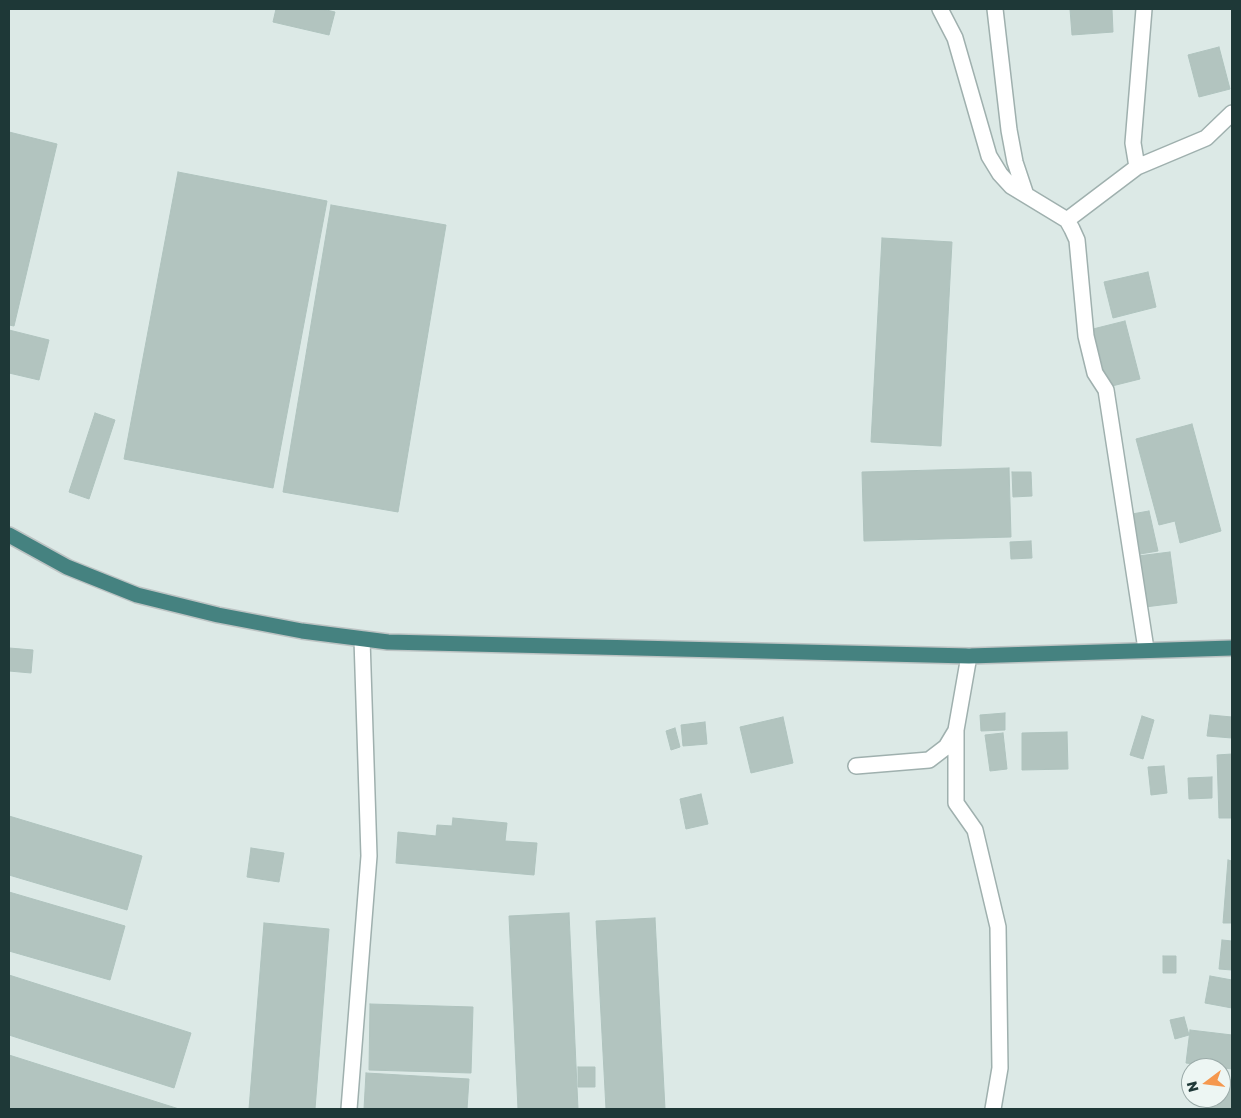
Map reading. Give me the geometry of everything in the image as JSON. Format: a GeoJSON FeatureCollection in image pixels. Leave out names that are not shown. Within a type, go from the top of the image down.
{"type":"FeatureCollection","features":[{"type":"Feature","properties":{"kind":"highway"},"geometry":{"type":"LineString","coordinates":[[9,535],[67,567],[137,595],[218,616],[302,632],[388,642],[969,656],[1146,649],[1232,648]]}},
{"type":"Feature","properties":{"kind":"street"},"geometry":{"type":"LineString","coordinates":[[940,9],[955,38],[989,156],[1010,186],[1066,220],[1077,240],[1086,336],[1095,373],[1106,390],[1146,649]]}},
{"type":"Feature","properties":{"kind":"street"},"geometry":{"type":"LineString","coordinates":[[995,9],[1008,130],[1026,195]]}},
{"type":"Feature","properties":{"kind":"street"},"geometry":{"type":"LineString","coordinates":[[1137,167],[1132,143],[1144,9]]}},
{"type":"Feature","properties":{"kind":"street"},"geometry":{"type":"LineString","coordinates":[[1066,220],[1137,167],[1206,138],[1232,113]]}},
{"type":"Feature","properties":{"kind":"street"},"geometry":{"type":"LineString","coordinates":[[349,1109],[369,856],[362,639]]}},
{"type":"Feature","properties":{"kind":"street"},"geometry":{"type":"LineString","coordinates":[[969,656],[956,730],[956,803],[975,830],[998,927],[1000,1068],[993,1109]]}},
{"type":"Feature","properties":{"kind":"street"},"geometry":{"type":"LineString","coordinates":[[856,766],[930,760],[946,747],[956,730]]}},
{"type":"Feature","properties":{"kind":"building"},"geometry":{"type":"Polygon","coordinates":[[[276,9],[322,9],[335,12],[329,35],[273,22],[276,9]]]}},
{"type":"Feature","properties":{"kind":"building"},"geometry":{"type":"Polygon","coordinates":[[[1070,9],[1112,9],[1113,32],[1072,35],[1070,9]]]}},
{"type":"Feature","properties":{"kind":"building"},"geometry":{"type":"Polygon","coordinates":[[[1219,47],[1230,89],[1199,97],[1188,55],[1219,47]]]}},
{"type":"Feature","properties":{"kind":"building"},"geometry":{"type":"Polygon","coordinates":[[[9,132],[57,144],[14,326],[9,325],[9,132]]]}},
{"type":"Feature","properties":{"kind":"building"},"geometry":{"type":"Polygon","coordinates":[[[178,172],[327,201],[273,488],[124,459],[178,172]]]}},
{"type":"Feature","properties":{"kind":"building"},"geometry":{"type":"Polygon","coordinates":[[[331,205],[446,225],[398,512],[283,492],[331,205]]]}},
{"type":"Feature","properties":{"kind":"building"},"geometry":{"type":"Polygon","coordinates":[[[882,238],[952,242],[941,446],[871,442],[882,238]]]}},
{"type":"Feature","properties":{"kind":"building"},"geometry":{"type":"Polygon","coordinates":[[[1148,272],[1156,307],[1113,318],[1104,282],[1148,272]]]}},
{"type":"Feature","properties":{"kind":"building"},"geometry":{"type":"Polygon","coordinates":[[[1125,321],[1140,379],[1108,387],[1093,329],[1125,321]]]}},
{"type":"Feature","properties":{"kind":"building"},"geometry":{"type":"Polygon","coordinates":[[[9,330],[49,340],[39,380],[9,373],[9,330]]]}},
{"type":"Feature","properties":{"kind":"building"},"geometry":{"type":"Polygon","coordinates":[[[95,413],[115,420],[89,499],[69,492],[95,413]]]}},
{"type":"Feature","properties":{"kind":"building"},"geometry":{"type":"Polygon","coordinates":[[[1192,424],[1221,531],[1180,543],[1175,521],[1159,525],[1136,439],[1192,424]]]}},
{"type":"Feature","properties":{"kind":"building"},"geometry":{"type":"Polygon","coordinates":[[[1009,468],[1011,537],[864,541],[862,472],[1009,468]]]}},
{"type":"Feature","properties":{"kind":"building"},"geometry":{"type":"Polygon","coordinates":[[[1012,472],[1031,472],[1032,496],[1013,497],[1012,472]]]}},
{"type":"Feature","properties":{"kind":"building"},"geometry":{"type":"Polygon","coordinates":[[[1149,511],[1158,551],[1140,554],[1132,514],[1149,511]]]}},
{"type":"Feature","properties":{"kind":"building"},"geometry":{"type":"Polygon","coordinates":[[[1031,541],[1032,558],[1011,559],[1010,542],[1031,541]]]}},
{"type":"Feature","properties":{"kind":"building"},"geometry":{"type":"Polygon","coordinates":[[[1170,552],[1177,603],[1145,607],[1138,556],[1170,552]]]}},
{"type":"Feature","properties":{"kind":"building"},"geometry":{"type":"Polygon","coordinates":[[[9,648],[33,650],[31,673],[9,671],[9,648]]]}},
{"type":"Feature","properties":{"kind":"building"},"geometry":{"type":"Polygon","coordinates":[[[1005,713],[1005,730],[981,731],[980,715],[1005,713]]]}},
{"type":"Feature","properties":{"kind":"building"},"geometry":{"type":"Polygon","coordinates":[[[1210,715],[1232,717],[1232,738],[1207,736],[1210,715]]]}},
{"type":"Feature","properties":{"kind":"building"},"geometry":{"type":"Polygon","coordinates":[[[1142,716],[1154,720],[1143,759],[1130,755],[1142,716]]]}},
{"type":"Feature","properties":{"kind":"building"},"geometry":{"type":"Polygon","coordinates":[[[783,717],[793,763],[751,773],[740,727],[783,717]]]}},
{"type":"Feature","properties":{"kind":"building"},"geometry":{"type":"Polygon","coordinates":[[[705,722],[707,744],[683,746],[681,725],[705,722]]]}},
{"type":"Feature","properties":{"kind":"building"},"geometry":{"type":"Polygon","coordinates":[[[675,728],[680,747],[671,750],[666,731],[675,728]]]}},
{"type":"Feature","properties":{"kind":"building"},"geometry":{"type":"Polygon","coordinates":[[[1067,732],[1068,769],[1022,770],[1022,733],[1067,732]]]}},
{"type":"Feature","properties":{"kind":"building"},"geometry":{"type":"Polygon","coordinates":[[[1003,733],[1007,769],[990,771],[985,735],[1003,733]]]}},
{"type":"Feature","properties":{"kind":"building"},"geometry":{"type":"Polygon","coordinates":[[[1232,754],[1232,818],[1219,818],[1217,755],[1232,754]]]}},
{"type":"Feature","properties":{"kind":"building"},"geometry":{"type":"Polygon","coordinates":[[[1164,766],[1167,793],[1151,795],[1148,767],[1164,766]]]}},
{"type":"Feature","properties":{"kind":"building"},"geometry":{"type":"Polygon","coordinates":[[[1212,777],[1212,798],[1189,799],[1188,778],[1212,777]]]}},
{"type":"Feature","properties":{"kind":"building"},"geometry":{"type":"Polygon","coordinates":[[[701,794],[708,824],[686,829],[680,799],[701,794]]]}},
{"type":"Feature","properties":{"kind":"building"},"geometry":{"type":"Polygon","coordinates":[[[9,816],[142,856],[127,910],[9,875],[9,816]]]}},
{"type":"Feature","properties":{"kind":"building"},"geometry":{"type":"Polygon","coordinates":[[[453,818],[507,823],[505,841],[537,843],[534,875],[396,863],[398,832],[436,836],[437,825],[452,826],[453,818]]]}},
{"type":"Feature","properties":{"kind":"building"},"geometry":{"type":"Polygon","coordinates":[[[251,848],[284,853],[279,882],[247,877],[251,848]]]}},
{"type":"Feature","properties":{"kind":"building"},"geometry":{"type":"Polygon","coordinates":[[[1228,860],[1232,861],[1232,923],[1223,923],[1228,860]]]}},
{"type":"Feature","properties":{"kind":"building"},"geometry":{"type":"Polygon","coordinates":[[[9,892],[125,926],[110,980],[9,951],[9,892]]]}},
{"type":"Feature","properties":{"kind":"building"},"geometry":{"type":"Polygon","coordinates":[[[569,913],[578,1109],[518,1109],[509,916],[569,913]]]}},
{"type":"Feature","properties":{"kind":"building"},"geometry":{"type":"Polygon","coordinates":[[[655,918],[665,1109],[606,1109],[596,921],[655,918]]]}},
{"type":"Feature","properties":{"kind":"building"},"geometry":{"type":"Polygon","coordinates":[[[264,923],[329,929],[315,1109],[249,1109],[264,923]]]}},
{"type":"Feature","properties":{"kind":"building"},"geometry":{"type":"Polygon","coordinates":[[[1222,940],[1232,941],[1232,970],[1219,969],[1222,940]]]}},
{"type":"Feature","properties":{"kind":"building"},"geometry":{"type":"Polygon","coordinates":[[[1163,956],[1176,956],[1176,973],[1163,973],[1163,956]]]}},
{"type":"Feature","properties":{"kind":"building"},"geometry":{"type":"Polygon","coordinates":[[[9,975],[191,1033],[174,1088],[9,1035],[9,975]]]}},
{"type":"Feature","properties":{"kind":"building"},"geometry":{"type":"Polygon","coordinates":[[[1210,976],[1232,980],[1232,1008],[1205,1003],[1210,976]]]}},
{"type":"Feature","properties":{"kind":"building"},"geometry":{"type":"Polygon","coordinates":[[[370,1004],[473,1007],[471,1073],[369,1070],[370,1004]]]}},
{"type":"Feature","properties":{"kind":"building"},"geometry":{"type":"Polygon","coordinates":[[[1184,1017],[1189,1035],[1175,1039],[1170,1020],[1184,1017]]]}},
{"type":"Feature","properties":{"kind":"building"},"geometry":{"type":"Polygon","coordinates":[[[1190,1030],[1232,1035],[1232,1069],[1231,1058],[1187,1058],[1190,1030]]]}},
{"type":"Feature","properties":{"kind":"building"},"geometry":{"type":"Polygon","coordinates":[[[9,1055],[179,1109],[9,1109],[9,1055]]]}},
{"type":"Feature","properties":{"kind":"building"},"geometry":{"type":"Polygon","coordinates":[[[578,1067],[595,1067],[595,1087],[578,1087],[578,1067]]]}},
{"type":"Feature","properties":{"kind":"building"},"geometry":{"type":"Polygon","coordinates":[[[366,1073],[469,1079],[467,1109],[364,1109],[366,1073]]]}},
{"type":"Feature","properties":{"kind":"building"},"geometry":{"type":"Polygon","coordinates":[[[1232,1080],[1232,1109],[1210,1109],[1231,1108],[1232,1080]]]}}]}
